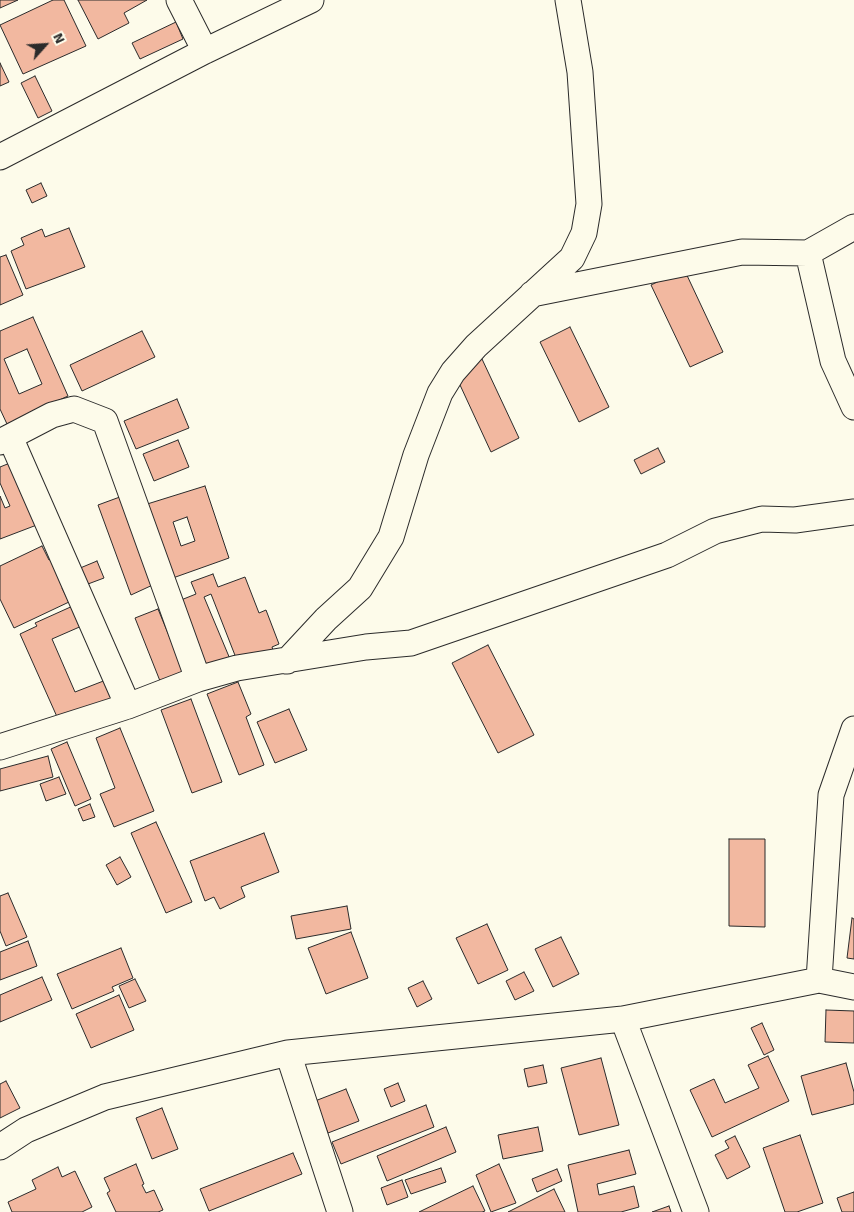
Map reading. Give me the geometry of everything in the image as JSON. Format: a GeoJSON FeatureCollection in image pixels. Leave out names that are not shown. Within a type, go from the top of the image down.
{"type":"FeatureCollection","features":[{"type":"Feature","properties":{"kind":"street"},"geometry":{"type":"LineString","coordinates":[[179,0],[205,51]]}},
{"type":"Feature","properties":{"kind":"street"},"geometry":{"type":"LineString","coordinates":[[0,157],[205,51],[311,0]]}},
{"type":"Feature","properties":{"kind":"street"},"geometry":{"type":"LineString","coordinates":[[286,661],[326,619],[360,588],[391,537],[416,454],[440,393],[453,372],[476,346],[572,258],[584,233],[590,204],[580,72],[568,0]]}},
{"type":"Feature","properties":{"kind":"street"},"geometry":{"type":"LineString","coordinates":[[532,294],[742,252],[808,253],[854,227]]}},
{"type":"Feature","properties":{"kind":"street"},"geometry":{"type":"LineString","coordinates":[[808,253],[833,361],[854,406]]}},
{"type":"Feature","properties":{"kind":"street"},"geometry":{"type":"LineString","coordinates":[[128,706],[5,439],[52,415],[74,409],[105,421],[198,679]]}},
{"type":"Feature","properties":{"kind":"street"},"geometry":{"type":"LineString","coordinates":[[0,747],[128,706],[198,679],[237,668],[366,647],[411,643],[667,555],[716,531],[762,519],[795,520],[854,512]]}},
{"type":"Feature","properties":{"kind":"street"},"geometry":{"type":"LineString","coordinates":[[819,980],[831,795],[849,759],[854,729]]}},
{"type":"Feature","properties":{"kind":"street"},"geometry":{"type":"LineString","coordinates":[[0,1147],[26,1130],[105,1097],[288,1053],[623,1019],[819,980],[854,987]]}},
{"type":"Feature","properties":{"kind":"street"},"geometry":{"type":"LineString","coordinates":[[623,1019],[696,1212]]}},
{"type":"Feature","properties":{"kind":"street"},"geometry":{"type":"LineString","coordinates":[[288,1053],[340,1212]]}},
{"type":"Feature","properties":{"kind":"building"},"geometry":{"type":"Polygon","coordinates":[[[0,0],[18,0],[0,8],[0,0]]]}},
{"type":"Feature","properties":{"kind":"building"},"geometry":{"type":"Polygon","coordinates":[[[53,0],[64,0],[86,46],[23,74],[0,25],[53,0]]]}},
{"type":"Feature","properties":{"kind":"building"},"geometry":{"type":"Polygon","coordinates":[[[78,0],[147,0],[124,13],[129,23],[98,39],[78,0]]]}},
{"type":"Feature","properties":{"kind":"building"},"geometry":{"type":"Polygon","coordinates":[[[176,22],[183,39],[140,59],[132,43],[176,22]]]}},
{"type":"Feature","properties":{"kind":"building"},"geometry":{"type":"Polygon","coordinates":[[[0,63],[9,82],[0,86],[0,63]]]}},
{"type":"Feature","properties":{"kind":"building"},"geometry":{"type":"Polygon","coordinates":[[[35,76],[52,111],[38,118],[21,83],[35,76]]]}},
{"type":"Feature","properties":{"kind":"building"},"geometry":{"type":"Polygon","coordinates":[[[41,183],[47,196],[32,203],[26,190],[41,183]]]}},
{"type":"Feature","properties":{"kind":"building"},"geometry":{"type":"Polygon","coordinates":[[[69,228],[85,267],[26,289],[11,251],[24,245],[21,238],[42,229],[45,237],[69,228]]]}},
{"type":"Feature","properties":{"kind":"building"},"geometry":{"type":"Polygon","coordinates":[[[6,255],[23,295],[0,305],[0,257],[6,255]]]}},
{"type":"Feature","properties":{"kind":"building"},"geometry":{"type":"Polygon","coordinates":[[[684,269],[723,352],[690,367],[651,285],[684,269]]]}},
{"type":"Feature","properties":{"kind":"building"},"geometry":{"type":"Polygon","coordinates":[[[33,317],[68,396],[7,424],[0,409],[0,331],[33,317]],[[27,349],[4,359],[19,394],[42,384],[27,349]]]}},
{"type":"Feature","properties":{"kind":"building"},"geometry":{"type":"Polygon","coordinates":[[[570,327],[609,407],[579,422],[540,342],[570,327]]]}},
{"type":"Feature","properties":{"kind":"building"},"geometry":{"type":"Polygon","coordinates":[[[142,331],[155,357],[82,391],[70,365],[142,331]]]}},
{"type":"Feature","properties":{"kind":"building"},"geometry":{"type":"Polygon","coordinates":[[[482,359],[519,438],[491,452],[454,372],[482,359]]]}},
{"type":"Feature","properties":{"kind":"building"},"geometry":{"type":"Polygon","coordinates":[[[177,399],[189,428],[136,449],[124,421],[177,399]]]}},
{"type":"Feature","properties":{"kind":"building"},"geometry":{"type":"Polygon","coordinates":[[[178,440],[189,467],[154,481],[143,454],[178,440]]]}},
{"type":"Feature","properties":{"kind":"building"},"geometry":{"type":"Polygon","coordinates":[[[658,448],[665,462],[641,474],[634,460],[658,448]]]}},
{"type":"Feature","properties":{"kind":"building"},"geometry":{"type":"Polygon","coordinates":[[[15,461],[42,523],[0,539],[0,496],[5,508],[10,506],[0,483],[0,467],[15,461]]]}},
{"type":"Feature","properties":{"kind":"building"},"geometry":{"type":"Polygon","coordinates":[[[205,486],[229,558],[170,579],[144,505],[205,486]],[[187,517],[173,522],[181,546],[195,541],[187,517]]]}},
{"type":"Feature","properties":{"kind":"building"},"geometry":{"type":"Polygon","coordinates":[[[128,494],[157,583],[131,595],[98,505],[128,494]]]}},
{"type":"Feature","properties":{"kind":"building"},"geometry":{"type":"Polygon","coordinates":[[[42,546],[49,560],[54,558],[67,586],[62,588],[69,602],[14,628],[0,599],[0,566],[42,546]]]}},
{"type":"Feature","properties":{"kind":"building"},"geometry":{"type":"Polygon","coordinates":[[[97,561],[104,578],[80,587],[73,571],[97,561]]]}},
{"type":"Feature","properties":{"kind":"building"},"geometry":{"type":"Polygon","coordinates":[[[213,574],[218,587],[245,577],[259,613],[266,610],[279,644],[272,647],[273,650],[238,663],[211,594],[204,597],[230,659],[205,670],[176,602],[196,594],[191,582],[213,574]]]}},
{"type":"Feature","properties":{"kind":"building"},"geometry":{"type":"Polygon","coordinates":[[[75,605],[84,625],[52,639],[75,692],[106,680],[113,698],[58,719],[20,634],[37,626],[35,623],[75,605]]]}},
{"type":"Feature","properties":{"kind":"building"},"geometry":{"type":"Polygon","coordinates":[[[158,609],[186,677],[162,686],[135,618],[158,609]]]}},
{"type":"Feature","properties":{"kind":"building"},"geometry":{"type":"Polygon","coordinates":[[[488,645],[534,735],[498,753],[452,663],[488,645]]]}},
{"type":"Feature","properties":{"kind":"building"},"geometry":{"type":"Polygon","coordinates":[[[238,682],[251,714],[246,717],[264,765],[239,775],[207,694],[238,682]]]}},
{"type":"Feature","properties":{"kind":"building"},"geometry":{"type":"Polygon","coordinates":[[[191,699],[222,782],[192,793],[161,710],[191,699]]]}},
{"type":"Feature","properties":{"kind":"building"},"geometry":{"type":"Polygon","coordinates":[[[289,709],[307,750],[275,763],[257,722],[289,709]]]}},
{"type":"Feature","properties":{"kind":"building"},"geometry":{"type":"Polygon","coordinates":[[[120,728],[154,811],[114,827],[100,794],[115,788],[96,738],[120,728]]]}},
{"type":"Feature","properties":{"kind":"building"},"geometry":{"type":"Polygon","coordinates":[[[67,742],[91,799],[75,806],[51,749],[67,742]]]}},
{"type":"Feature","properties":{"kind":"building"},"geometry":{"type":"Polygon","coordinates":[[[48,756],[53,777],[0,791],[0,769],[48,756]]]}},
{"type":"Feature","properties":{"kind":"building"},"geometry":{"type":"Polygon","coordinates":[[[59,777],[66,794],[46,801],[40,784],[59,777]]]}},
{"type":"Feature","properties":{"kind":"building"},"geometry":{"type":"Polygon","coordinates":[[[90,804],[95,817],[83,821],[78,809],[90,804]]]}},
{"type":"Feature","properties":{"kind":"building"},"geometry":{"type":"Polygon","coordinates":[[[156,822],[192,902],[166,913],[131,833],[156,822]]]}},
{"type":"Feature","properties":{"kind":"building"},"geometry":{"type":"Polygon","coordinates":[[[264,833],[279,872],[241,887],[245,897],[220,909],[214,897],[205,901],[190,861],[264,833]]]}},
{"type":"Feature","properties":{"kind":"building"},"geometry":{"type":"Polygon","coordinates":[[[729,839],[765,839],[765,927],[729,926],[729,839]]]}},
{"type":"Feature","properties":{"kind":"building"},"geometry":{"type":"Polygon","coordinates":[[[120,857],[131,877],[117,885],[106,865],[120,857]]]}},
{"type":"Feature","properties":{"kind":"building"},"geometry":{"type":"Polygon","coordinates":[[[8,893],[27,937],[6,946],[0,931],[0,896],[8,893]]]}},
{"type":"Feature","properties":{"kind":"building"},"geometry":{"type":"Polygon","coordinates":[[[347,906],[351,929],[296,939],[291,916],[347,906]]]}},
{"type":"Feature","properties":{"kind":"building"},"geometry":{"type":"Polygon","coordinates":[[[852,918],[854,919],[854,959],[847,958],[852,918]]]}},
{"type":"Feature","properties":{"kind":"building"},"geometry":{"type":"Polygon","coordinates":[[[487,924],[508,970],[478,984],[456,938],[487,924]]]}},
{"type":"Feature","properties":{"kind":"building"},"geometry":{"type":"Polygon","coordinates":[[[351,932],[368,978],[326,994],[308,948],[351,932]]]}},
{"type":"Feature","properties":{"kind":"building"},"geometry":{"type":"Polygon","coordinates":[[[561,937],[579,974],[553,987],[535,949],[561,937]]]}},
{"type":"Feature","properties":{"kind":"building"},"geometry":{"type":"Polygon","coordinates":[[[28,941],[37,966],[0,980],[0,952],[28,941]]]}},
{"type":"Feature","properties":{"kind":"building"},"geometry":{"type":"Polygon","coordinates":[[[121,948],[133,978],[112,987],[114,991],[72,1009],[57,974],[121,948]]]}},
{"type":"Feature","properties":{"kind":"building"},"geometry":{"type":"Polygon","coordinates":[[[524,972],[534,991],[515,1000],[506,981],[524,972]]]}},
{"type":"Feature","properties":{"kind":"building"},"geometry":{"type":"Polygon","coordinates":[[[42,977],[52,1000],[0,1022],[0,995],[42,977]]]}},
{"type":"Feature","properties":{"kind":"building"},"geometry":{"type":"Polygon","coordinates":[[[135,979],[146,1001],[129,1008],[119,986],[135,979]]]}},
{"type":"Feature","properties":{"kind":"building"},"geometry":{"type":"Polygon","coordinates":[[[423,981],[432,999],[417,1007],[408,988],[423,981]]]}},
{"type":"Feature","properties":{"kind":"building"},"geometry":{"type":"Polygon","coordinates":[[[119,995],[134,1030],[91,1048],[76,1014],[119,995]]]}},
{"type":"Feature","properties":{"kind":"building"},"geometry":{"type":"Polygon","coordinates":[[[826,1010],[854,1011],[854,1043],[825,1042],[826,1010]]]}},
{"type":"Feature","properties":{"kind":"building"},"geometry":{"type":"Polygon","coordinates":[[[762,1023],[774,1050],[764,1055],[751,1028],[762,1023]]]}},
{"type":"Feature","properties":{"kind":"building"},"geometry":{"type":"Polygon","coordinates":[[[768,1056],[789,1101],[712,1137],[690,1090],[714,1079],[725,1103],[759,1088],[748,1065],[768,1056]]]}},
{"type":"Feature","properties":{"kind":"building"},"geometry":{"type":"Polygon","coordinates":[[[601,1058],[619,1125],[579,1135],[561,1068],[601,1058]]]}},
{"type":"Feature","properties":{"kind":"building"},"geometry":{"type":"Polygon","coordinates":[[[846,1063],[854,1092],[854,1104],[812,1115],[801,1076],[846,1063]]]}},
{"type":"Feature","properties":{"kind":"building"},"geometry":{"type":"Polygon","coordinates":[[[543,1065],[547,1083],[528,1087],[524,1069],[543,1065]]]}},
{"type":"Feature","properties":{"kind":"building"},"geometry":{"type":"Polygon","coordinates":[[[6,1081],[20,1108],[0,1118],[0,1084],[6,1081]]]}},
{"type":"Feature","properties":{"kind":"building"},"geometry":{"type":"Polygon","coordinates":[[[398,1083],[405,1101],[391,1107],[384,1089],[398,1083]]]}},
{"type":"Feature","properties":{"kind":"building"},"geometry":{"type":"Polygon","coordinates":[[[346,1089],[359,1121],[328,1133],[315,1101],[346,1089]]]}},
{"type":"Feature","properties":{"kind":"building"},"geometry":{"type":"Polygon","coordinates":[[[426,1105],[434,1127],[341,1164],[332,1142],[426,1105]]]}},
{"type":"Feature","properties":{"kind":"building"},"geometry":{"type":"Polygon","coordinates":[[[162,1108],[178,1149],[152,1159],[136,1118],[162,1108]]]}},
{"type":"Feature","properties":{"kind":"building"},"geometry":{"type":"Polygon","coordinates":[[[446,1127],[456,1152],[387,1181],[377,1156],[446,1127]]]}},
{"type":"Feature","properties":{"kind":"building"},"geometry":{"type":"Polygon","coordinates":[[[538,1127],[543,1151],[503,1159],[498,1135],[538,1127]]]}},
{"type":"Feature","properties":{"kind":"building"},"geometry":{"type":"Polygon","coordinates":[[[800,1135],[823,1203],[797,1212],[785,1212],[763,1148],[800,1135]]]}},
{"type":"Feature","properties":{"kind":"building"},"geometry":{"type":"Polygon","coordinates":[[[735,1136],[750,1167],[727,1179],[715,1155],[729,1148],[725,1141],[735,1136]]]}},
{"type":"Feature","properties":{"kind":"building"},"geometry":{"type":"Polygon","coordinates":[[[629,1150],[636,1174],[597,1184],[599,1195],[634,1186],[639,1207],[621,1212],[578,1212],[568,1165],[629,1150]]]}},
{"type":"Feature","properties":{"kind":"building"},"geometry":{"type":"Polygon","coordinates":[[[293,1153],[302,1174],[209,1211],[200,1189],[293,1153]]]}},
{"type":"Feature","properties":{"kind":"building"},"geometry":{"type":"Polygon","coordinates":[[[136,1164],[146,1193],[154,1190],[163,1210],[158,1212],[116,1212],[107,1193],[110,1191],[104,1178],[136,1164]]]}},
{"type":"Feature","properties":{"kind":"building"},"geometry":{"type":"Polygon","coordinates":[[[499,1164],[516,1203],[491,1212],[476,1175],[499,1164]]]}},
{"type":"Feature","properties":{"kind":"building"},"geometry":{"type":"Polygon","coordinates":[[[58,1167],[62,1177],[75,1171],[92,1207],[82,1212],[12,1212],[8,1202],[36,1189],[32,1180],[58,1167]]]}},
{"type":"Feature","properties":{"kind":"building"},"geometry":{"type":"Polygon","coordinates":[[[441,1168],[446,1182],[411,1194],[405,1180],[441,1168]]]}},
{"type":"Feature","properties":{"kind":"building"},"geometry":{"type":"Polygon","coordinates":[[[557,1169],[562,1181],[537,1192],[532,1179],[557,1169]]]}},
{"type":"Feature","properties":{"kind":"building"},"geometry":{"type":"Polygon","coordinates":[[[402,1180],[408,1197],[387,1205],[381,1188],[402,1180]]]}},
{"type":"Feature","properties":{"kind":"building"},"geometry":{"type":"Polygon","coordinates":[[[473,1186],[485,1211],[419,1212],[473,1186]]]}},
{"type":"Feature","properties":{"kind":"building"},"geometry":{"type":"Polygon","coordinates":[[[554,1189],[565,1212],[508,1212],[554,1189]]]}},
{"type":"Feature","properties":{"kind":"building"},"geometry":{"type":"Polygon","coordinates":[[[854,1192],[854,1212],[842,1212],[837,1198],[854,1192]]]}},
{"type":"Feature","properties":{"kind":"building"},"geometry":{"type":"Polygon","coordinates":[[[669,1206],[671,1212],[652,1212],[669,1206]]]}}]}
